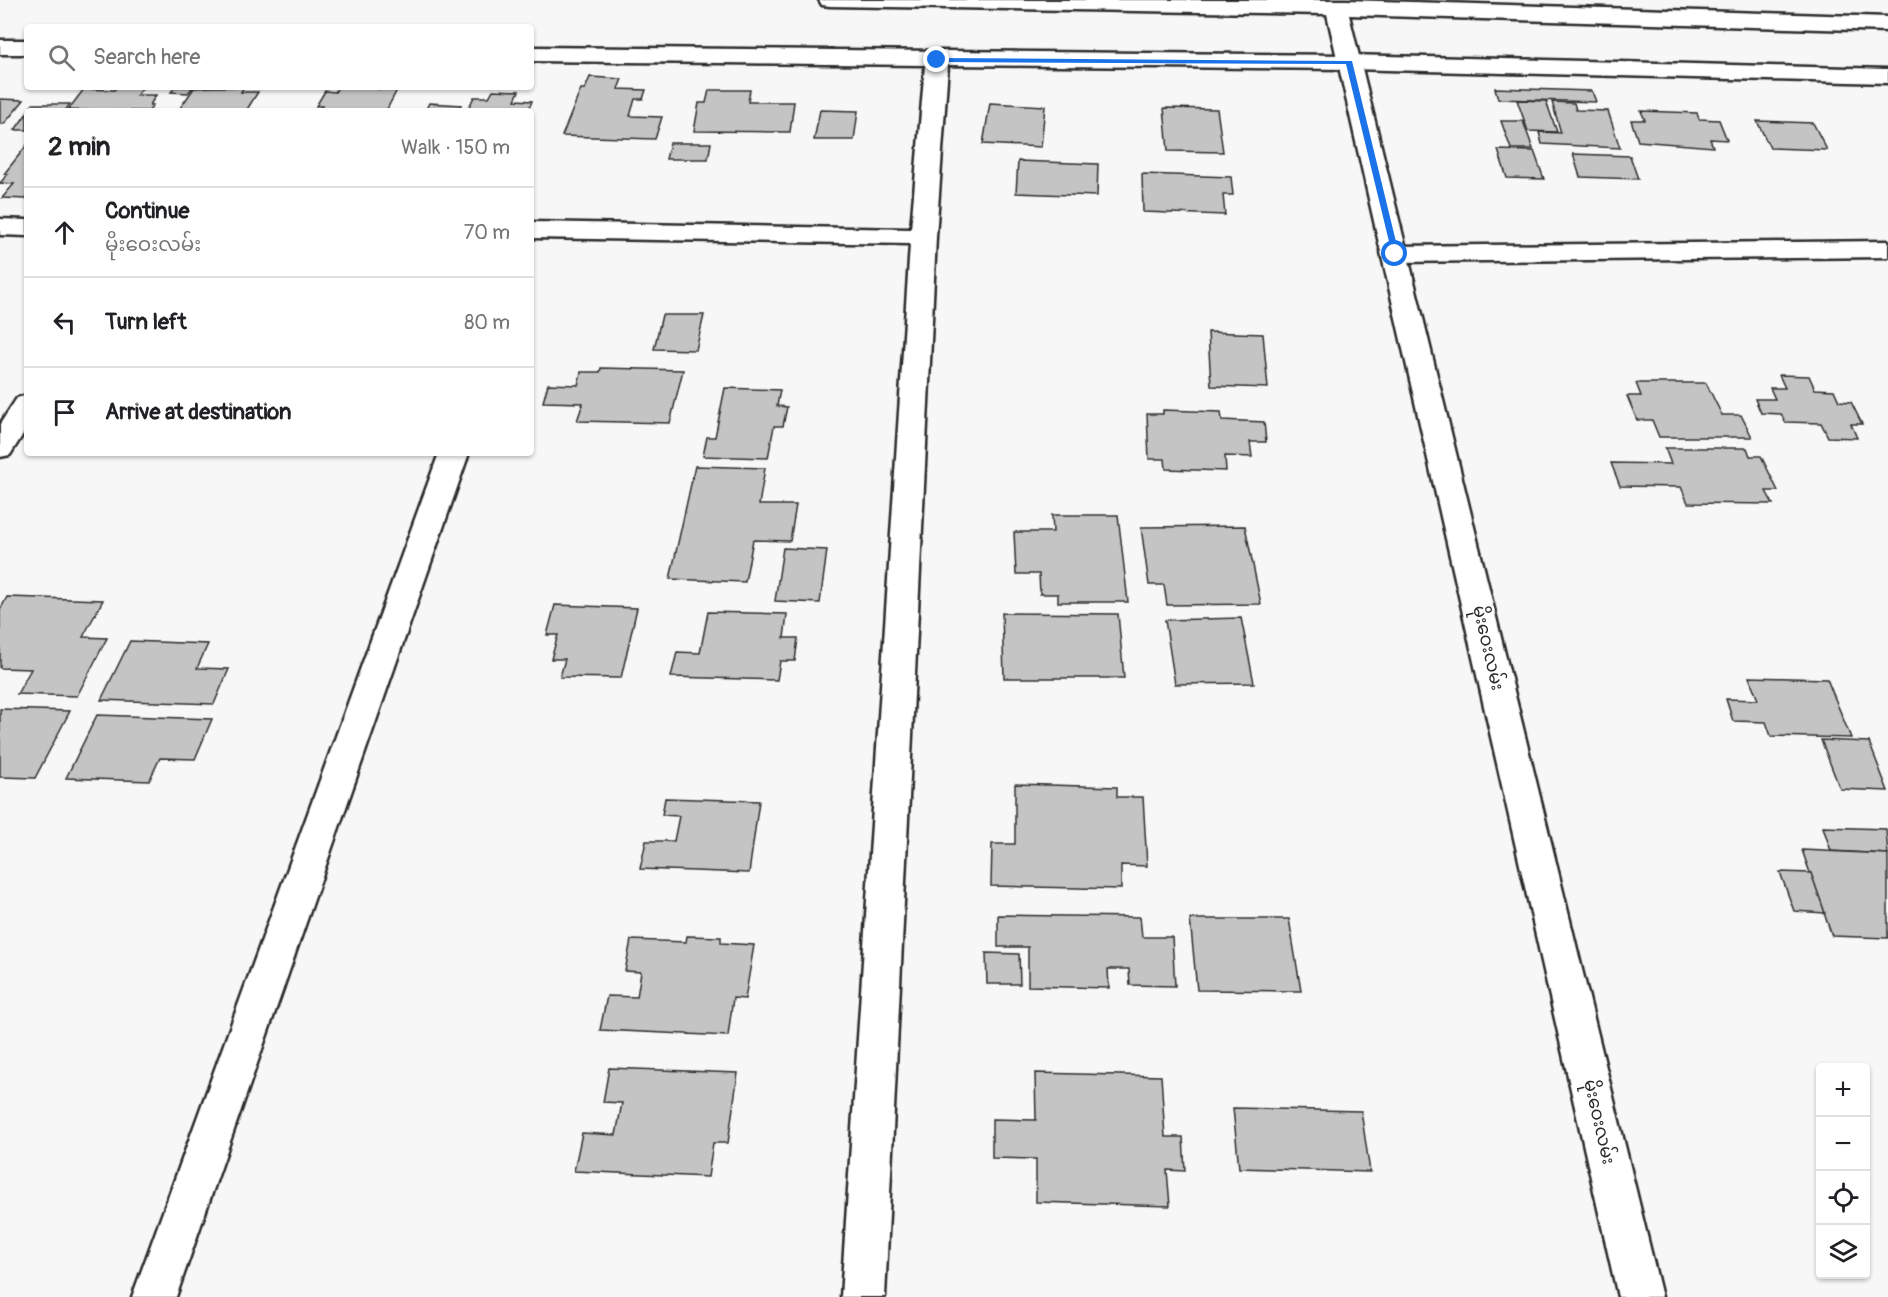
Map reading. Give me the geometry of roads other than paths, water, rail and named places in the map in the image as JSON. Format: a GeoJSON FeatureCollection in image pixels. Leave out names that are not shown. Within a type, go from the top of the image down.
{"type":"FeatureCollection","features":[{"type":"Feature","properties":{"kind":"street"},"geometry":{"type":"LineString","coordinates":[[830,0],[1336,4],[1888,24]]}},
{"type":"Feature","properties":{"kind":"street","name":"မိုးဝေးလမ်း"},"geometry":{"type":"LineString","coordinates":[[1336,4],[1640,1297]]}},
{"type":"Feature","properties":{"kind":"street"},"geometry":{"type":"LineString","coordinates":[[0,47],[24,47]]}},
{"type":"Feature","properties":{"kind":"street"},"geometry":{"type":"LineString","coordinates":[[534,54],[937,60],[1349,62],[1888,76]]}},
{"type":"Feature","properties":{"kind":"street"},"geometry":{"type":"LineString","coordinates":[[863,1297],[923,237],[937,60]]}},
{"type":"Feature","properties":{"kind":"street"},"geometry":{"type":"LineString","coordinates":[[0,227],[24,228]]}},
{"type":"Feature","properties":{"kind":"street"},"geometry":{"type":"LineString","coordinates":[[534,232],[923,237]]}},
{"type":"Feature","properties":{"kind":"street"},"geometry":{"type":"LineString","coordinates":[[1395,254],[1888,249]]}},
{"type":"Feature","properties":{"kind":"street"},"geometry":{"type":"LineString","coordinates":[[0,448],[24,409]]}},
{"type":"Feature","properties":{"kind":"street"},"geometry":{"type":"LineString","coordinates":[[154,1297],[453,456]]}}]}
